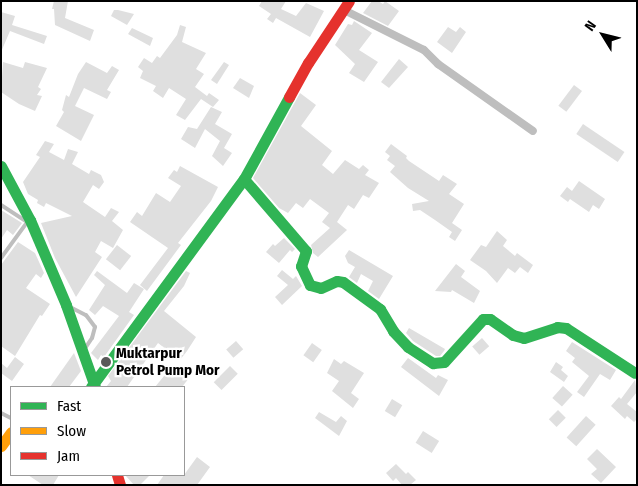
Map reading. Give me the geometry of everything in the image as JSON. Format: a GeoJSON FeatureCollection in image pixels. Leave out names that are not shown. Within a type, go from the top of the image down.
{"type":"FeatureCollection","features":[{"type":"Feature","properties":{"kind":"street"},"geometry":{"type":"LineString","coordinates":[[94,386],[244,178],[308,63],[347,6],[424,50],[438,64],[533,131]]}},
{"type":"Feature","properties":{"kind":"street"},"geometry":{"type":"LineString","coordinates":[[1,166],[28,220],[66,305],[94,386]]}},
{"type":"Feature","properties":{"kind":"street"},"geometry":{"type":"LineString","coordinates":[[244,178],[306,251],[302,266],[310,285],[321,288],[337,281],[343,282],[380,309],[393,331],[408,346],[433,363],[444,362],[483,319],[490,318],[514,335],[524,338],[556,326],[566,328],[635,373]]}},
{"type":"Feature","properties":{"kind":"street"},"geometry":{"type":"LineString","coordinates":[[1,446],[10,433]]}},
{"type":"Feature","properties":{"kind":"lane"},"geometry":{"type":"LineString","coordinates":[[1,205],[28,220],[1,258]]}},
{"type":"Feature","properties":{"kind":"lane"},"geometry":{"type":"LineString","coordinates":[[66,305],[86,316],[95,327],[92,338],[83,352]]}},
{"type":"Feature","properties":{"kind":"building"},"geometry":{"type":"Polygon","coordinates":[[[54,1],[68,1],[65,18],[94,30],[90,41],[55,25],[54,9],[52,9],[54,1]]]}},
{"type":"Feature","properties":{"kind":"building"},"geometry":{"type":"Polygon","coordinates":[[[262,1],[286,1],[281,9],[296,16],[306,3],[324,11],[310,37],[276,18],[273,23],[267,19],[271,14],[259,6],[262,1]]]}},
{"type":"Feature","properties":{"kind":"building"},"geometry":{"type":"Polygon","coordinates":[[[372,1],[378,1],[383,4],[385,1],[399,11],[388,26],[363,13],[372,1]]]}},
{"type":"Feature","properties":{"kind":"building"},"geometry":{"type":"Polygon","coordinates":[[[114,10],[134,14],[127,25],[111,16],[114,10]]]}},
{"type":"Feature","properties":{"kind":"building"},"geometry":{"type":"Polygon","coordinates":[[[1,12],[15,16],[12,25],[47,36],[44,44],[10,31],[1,52],[1,12]]]}},
{"type":"Feature","properties":{"kind":"building"},"geometry":{"type":"Polygon","coordinates":[[[354,21],[372,33],[359,50],[378,62],[364,82],[349,73],[355,64],[335,45],[348,24],[352,25],[354,21]]]}},
{"type":"Feature","properties":{"kind":"building"},"geometry":{"type":"Polygon","coordinates":[[[180,25],[186,27],[182,42],[206,53],[196,69],[204,74],[195,87],[207,96],[209,93],[219,100],[213,107],[201,99],[185,120],[176,115],[186,99],[169,88],[163,98],[153,91],[156,86],[140,78],[143,71],[138,67],[144,58],[152,63],[157,56],[160,58],[177,35],[180,25]]]}},
{"type":"Feature","properties":{"kind":"building"},"geometry":{"type":"Polygon","coordinates":[[[448,27],[456,32],[460,27],[466,32],[452,53],[437,42],[448,27]]]}},
{"type":"Feature","properties":{"kind":"building"},"geometry":{"type":"Polygon","coordinates":[[[132,28],[153,38],[150,46],[128,34],[132,28]]]}},
{"type":"Feature","properties":{"kind":"building"},"geometry":{"type":"Polygon","coordinates":[[[399,59],[408,67],[389,88],[381,82],[399,59]]]}},
{"type":"Feature","properties":{"kind":"building"},"geometry":{"type":"Polygon","coordinates":[[[3,62],[23,68],[25,62],[47,68],[38,87],[41,89],[37,95],[42,96],[35,111],[19,104],[1,92],[3,62]]]}},
{"type":"Feature","properties":{"kind":"building"},"geometry":{"type":"Polygon","coordinates":[[[86,62],[107,73],[112,66],[119,70],[107,90],[111,92],[107,99],[84,88],[75,106],[94,115],[81,141],[56,126],[64,112],[62,110],[66,95],[69,97],[78,74],[86,62]]]}},
{"type":"Feature","properties":{"kind":"building"},"geometry":{"type":"Polygon","coordinates":[[[224,62],[229,65],[217,84],[211,80],[224,62]]]}},
{"type":"Feature","properties":{"kind":"building"},"geometry":{"type":"Polygon","coordinates":[[[240,78],[254,86],[249,98],[233,88],[240,78]]]}},
{"type":"Feature","properties":{"kind":"building"},"geometry":{"type":"Polygon","coordinates":[[[574,85],[582,91],[566,112],[558,106],[574,85]]]}},
{"type":"Feature","properties":{"kind":"building"},"geometry":{"type":"Polygon","coordinates":[[[300,93],[316,105],[301,126],[332,151],[322,165],[333,174],[345,160],[359,169],[363,165],[369,170],[365,175],[379,183],[369,198],[363,195],[354,209],[348,205],[337,222],[347,230],[318,257],[313,253],[311,245],[330,228],[322,222],[329,213],[310,199],[303,208],[296,203],[288,213],[279,208],[253,178],[300,93]]]}},
{"type":"Feature","properties":{"kind":"building"},"geometry":{"type":"Polygon","coordinates":[[[211,107],[222,112],[215,124],[232,134],[224,148],[232,153],[223,166],[212,156],[220,141],[205,129],[195,148],[181,139],[188,127],[197,129],[211,107]]]}},
{"type":"Feature","properties":{"kind":"building"},"geometry":{"type":"Polygon","coordinates":[[[583,124],[624,152],[618,162],[576,134],[583,124]]]}},
{"type":"Feature","properties":{"kind":"building"},"geometry":{"type":"Polygon","coordinates":[[[45,141],[54,144],[49,152],[64,160],[68,149],[78,152],[72,164],[89,174],[91,170],[101,175],[104,182],[99,189],[93,185],[83,202],[105,217],[111,208],[119,212],[112,221],[123,230],[113,248],[101,241],[95,252],[102,257],[76,297],[55,258],[41,223],[72,216],[46,203],[44,207],[37,203],[38,200],[28,194],[23,182],[40,157],[36,155],[45,141]]]}},
{"type":"Feature","properties":{"kind":"building"},"geometry":{"type":"Polygon","coordinates":[[[391,144],[407,156],[406,158],[409,161],[439,181],[443,175],[457,184],[449,194],[464,204],[452,223],[462,230],[455,241],[449,237],[452,232],[420,210],[413,211],[412,204],[429,201],[408,188],[390,172],[395,166],[387,160],[390,156],[385,152],[391,144]]]}},
{"type":"Feature","properties":{"kind":"building"},"geometry":{"type":"Polygon","coordinates":[[[180,166],[218,187],[211,201],[178,243],[181,245],[147,291],[140,285],[168,248],[130,222],[137,212],[142,216],[156,193],[170,202],[181,186],[168,178],[174,170],[177,172],[180,166]]]}},
{"type":"Feature","properties":{"kind":"building"},"geometry":{"type":"Polygon","coordinates":[[[579,181],[605,199],[599,209],[593,205],[589,212],[570,199],[568,202],[560,196],[567,187],[572,191],[579,181]]]}},
{"type":"Feature","properties":{"kind":"building"},"geometry":{"type":"Polygon","coordinates":[[[1,210],[22,223],[13,235],[7,230],[1,239],[1,210]]]}},
{"type":"Feature","properties":{"kind":"building"},"geometry":{"type":"Polygon","coordinates":[[[497,231],[507,240],[503,246],[515,256],[517,253],[533,265],[528,273],[520,267],[515,273],[508,268],[497,283],[486,271],[470,260],[481,245],[486,247],[497,231]]]}},
{"type":"Feature","properties":{"kind":"building"},"geometry":{"type":"Polygon","coordinates":[[[284,238],[295,249],[292,252],[290,250],[279,263],[266,252],[273,244],[275,246],[284,238]]]}},
{"type":"Feature","properties":{"kind":"building"},"geometry":{"type":"Polygon","coordinates":[[[18,242],[35,253],[44,273],[41,278],[36,274],[26,288],[50,304],[42,316],[40,315],[15,356],[1,346],[1,265],[18,242]]]}},
{"type":"Feature","properties":{"kind":"building"},"geometry":{"type":"Polygon","coordinates":[[[117,245],[131,256],[120,270],[106,259],[117,245]]]}},
{"type":"Feature","properties":{"kind":"building"},"geometry":{"type":"Polygon","coordinates":[[[349,250],[393,276],[379,299],[368,291],[373,281],[361,274],[357,283],[349,277],[355,267],[348,263],[345,256],[349,250]]]}},
{"type":"Feature","properties":{"kind":"building"},"geometry":{"type":"Polygon","coordinates":[[[456,264],[465,271],[461,277],[480,291],[474,303],[452,290],[451,292],[435,291],[456,264]]]}},
{"type":"Feature","properties":{"kind":"building"},"geometry":{"type":"Polygon","coordinates":[[[282,270],[293,279],[296,276],[302,286],[282,305],[275,297],[288,285],[277,276],[282,270]]]}},
{"type":"Feature","properties":{"kind":"building"},"geometry":{"type":"Polygon","coordinates":[[[97,271],[127,293],[134,283],[144,289],[129,312],[134,315],[104,357],[101,355],[98,360],[91,353],[119,316],[103,306],[95,315],[89,310],[105,285],[94,275],[97,271]]]}},
{"type":"Feature","properties":{"kind":"building"},"geometry":{"type":"Polygon","coordinates":[[[186,271],[190,273],[184,286],[164,311],[196,337],[180,360],[158,343],[128,386],[107,386],[111,381],[108,376],[186,271]]]}},
{"type":"Feature","properties":{"kind":"building"},"geometry":{"type":"Polygon","coordinates":[[[409,328],[445,349],[444,351],[440,356],[436,356],[413,341],[406,333],[409,328]]]}},
{"type":"Feature","properties":{"kind":"building"},"geometry":{"type":"Polygon","coordinates":[[[482,338],[489,346],[479,355],[472,347],[482,338]]]}},
{"type":"Feature","properties":{"kind":"building"},"geometry":{"type":"Polygon","coordinates":[[[236,341],[243,349],[233,358],[226,350],[236,341]]]}},
{"type":"Feature","properties":{"kind":"building"},"geometry":{"type":"Polygon","coordinates":[[[572,342],[616,370],[610,380],[600,374],[584,397],[577,392],[589,376],[572,362],[575,358],[566,351],[572,342]]]}},
{"type":"Feature","properties":{"kind":"building"},"geometry":{"type":"Polygon","coordinates":[[[312,343],[322,350],[313,362],[303,355],[312,343]]]}},
{"type":"Feature","properties":{"kind":"building"},"geometry":{"type":"Polygon","coordinates":[[[74,353],[81,371],[70,386],[51,386],[74,353]]]}},
{"type":"Feature","properties":{"kind":"building"},"geometry":{"type":"Polygon","coordinates":[[[15,357],[24,364],[12,381],[1,373],[1,363],[7,368],[15,357]]]}},
{"type":"Feature","properties":{"kind":"building"},"geometry":{"type":"Polygon","coordinates":[[[408,358],[436,378],[438,375],[448,380],[439,396],[401,367],[408,358]]]}},
{"type":"Feature","properties":{"kind":"building"},"geometry":{"type":"Polygon","coordinates":[[[334,359],[341,364],[344,361],[364,373],[351,393],[359,399],[353,408],[332,391],[339,381],[327,373],[334,359]]]}},
{"type":"Feature","properties":{"kind":"building"},"geometry":{"type":"Polygon","coordinates":[[[556,362],[563,367],[561,370],[568,376],[564,382],[550,372],[556,362]]]}},
{"type":"Feature","properties":{"kind":"building"},"geometry":{"type":"Polygon","coordinates":[[[173,365],[189,378],[183,386],[156,386],[173,365]]]}},
{"type":"Feature","properties":{"kind":"building"},"geometry":{"type":"Polygon","coordinates":[[[230,366],[238,374],[222,390],[214,382],[230,366]]]}},
{"type":"Feature","properties":{"kind":"building"},"geometry":{"type":"Polygon","coordinates":[[[635,380],[637,392],[627,404],[637,412],[637,419],[634,422],[627,416],[625,419],[611,406],[619,397],[621,399],[635,380]]]}},
{"type":"Feature","properties":{"kind":"building"},"geometry":{"type":"Polygon","coordinates":[[[563,386],[573,395],[562,407],[552,398],[563,386]]]}},
{"type":"Feature","properties":{"kind":"building"},"geometry":{"type":"Polygon","coordinates":[[[392,399],[402,405],[395,417],[385,411],[392,399]]]}},
{"type":"Feature","properties":{"kind":"building"},"geometry":{"type":"Polygon","coordinates":[[[558,410],[566,418],[557,427],[549,419],[558,410]]]}},
{"type":"Feature","properties":{"kind":"building"},"geometry":{"type":"Polygon","coordinates":[[[319,412],[336,422],[341,416],[347,421],[339,436],[315,418],[319,412]]]}},
{"type":"Feature","properties":{"kind":"building"},"geometry":{"type":"Polygon","coordinates":[[[586,416],[596,425],[576,446],[567,438],[586,416]]]}},
{"type":"Feature","properties":{"kind":"building"},"geometry":{"type":"Polygon","coordinates":[[[423,431],[439,441],[432,453],[416,443],[423,431]]]}},
{"type":"Feature","properties":{"kind":"building"},"geometry":{"type":"Polygon","coordinates":[[[597,449],[616,467],[601,483],[591,474],[597,469],[587,459],[597,449]]]}},
{"type":"Feature","properties":{"kind":"building"},"geometry":{"type":"Polygon","coordinates":[[[197,457],[210,467],[197,485],[157,485],[163,476],[185,476],[197,457]]]}},
{"type":"Feature","properties":{"kind":"building"},"geometry":{"type":"Polygon","coordinates":[[[396,464],[406,474],[408,472],[416,480],[410,485],[402,485],[396,478],[393,481],[386,473],[396,464]]]}},
{"type":"Feature","properties":{"kind":"building"},"geometry":{"type":"Polygon","coordinates":[[[30,476],[58,476],[53,485],[43,485],[30,476]]]}},
{"type":"Feature","properties":{"kind":"building"},"geometry":{"type":"Polygon","coordinates":[[[126,476],[149,476],[140,485],[134,485],[126,476]]]}},
{"type":"Feature","properties":{"kind":"traffic: fast"},"geometry":{"type":"LineString","coordinates":[[92,386],[244,179],[289,97]]}},
{"type":"Feature","properties":{"kind":"traffic: fast"},"geometry":{"type":"LineString","coordinates":[[1,166],[30,220],[66,305],[95,386]]}},
{"type":"Feature","properties":{"kind":"traffic: fast"},"geometry":{"type":"LineString","coordinates":[[244,179],[306,251],[301,266],[310,285],[321,288],[337,281],[343,282],[380,309],[393,331],[408,347],[433,363],[444,362],[483,319],[490,319],[513,335],[524,338],[557,327],[566,328],[635,373]]}},
{"type":"Feature","properties":{"kind":"traffic: slow"},"geometry":{"type":"LineString","coordinates":[[1,446],[10,433]]}},
{"type":"Feature","properties":{"kind":"traffic: jam"},"geometry":{"type":"LineString","coordinates":[[289,97],[308,63],[349,1]]}},
{"type":"Feature","properties":{"kind":"traffic: jam"},"geometry":{"type":"LineString","coordinates":[[117,476],[120,485]]}},
{"type":"Feature","properties":{"kind":"place","name":"Muktarpur Petrol Pump Mor"},"geometry":{"type":"Point","coordinates":[106,362]}}]}
